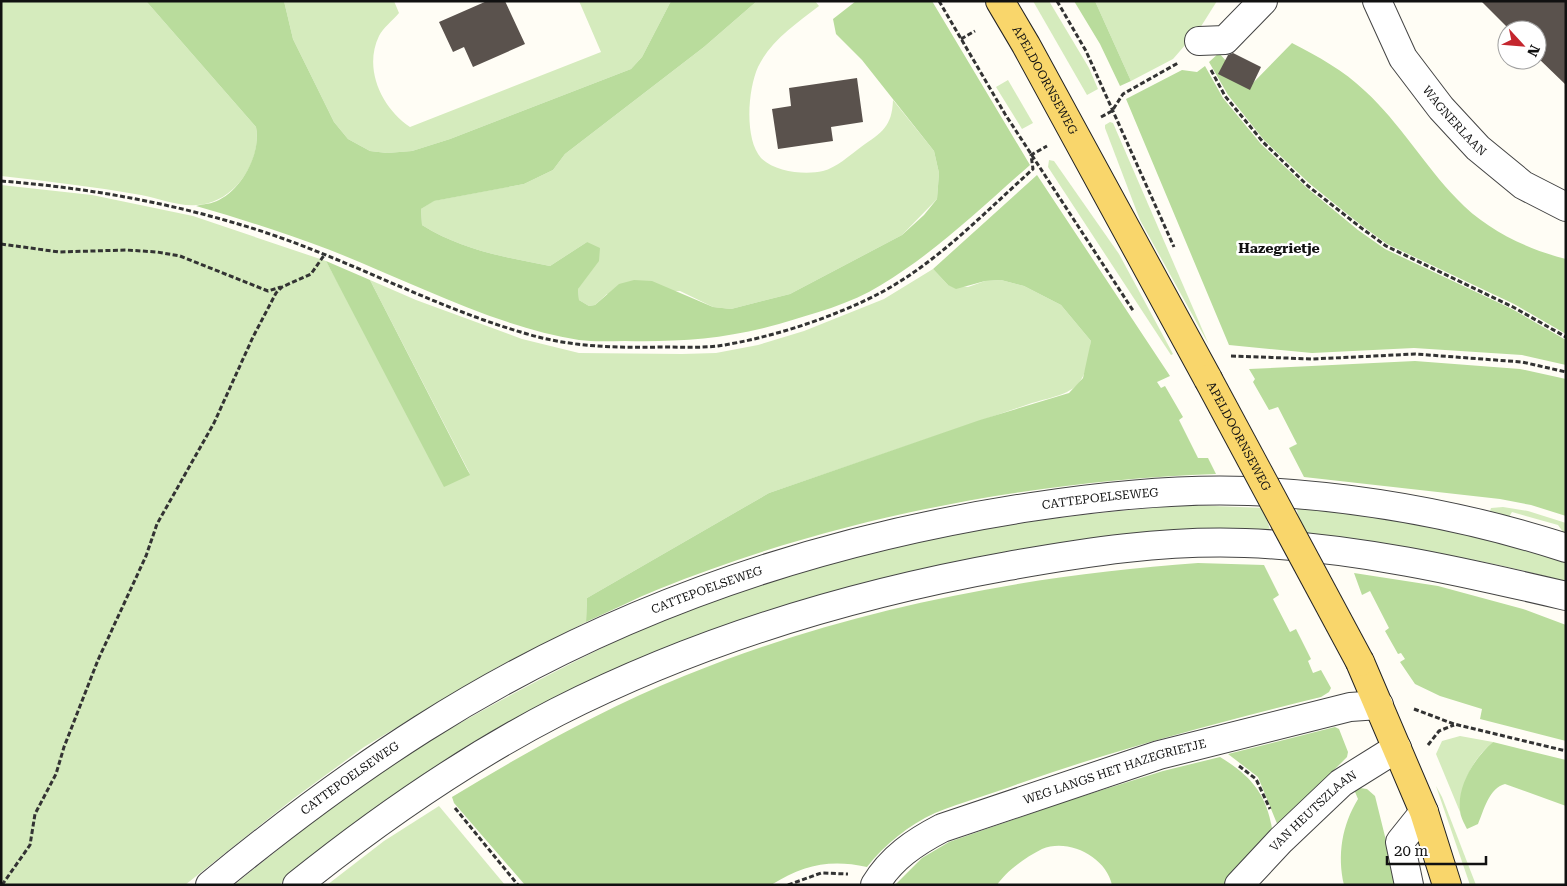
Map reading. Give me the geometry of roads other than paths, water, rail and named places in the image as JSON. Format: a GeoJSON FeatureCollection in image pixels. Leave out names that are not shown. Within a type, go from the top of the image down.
{"type":"FeatureCollection","features":[{"type":"Feature","properties":{"kind":"main road","name":"APELDOORNSEWEG"},"geometry":{"type":"LineString","coordinates":[[1000,1],[1208,379],[1360,662],[1424,812],[1446,885]]}},
{"type":"Feature","properties":{"kind":"street"},"geometry":{"type":"LineString","coordinates":[[1197,44],[1225,40],[1263,1]]}},
{"type":"Feature","properties":{"kind":"street","name":"WAGNERLAAN"},"geometry":{"type":"LineString","coordinates":[[1377,1],[1403,58],[1441,108],[1478,148],[1523,185],[1566,207]]}},
{"type":"Feature","properties":{"kind":"street","name":"CATTEPOELSEWEG"},"geometry":{"type":"LineString","coordinates":[[210,885],[346,779],[425,727],[546,659],[640,614],[695,592],[767,567],[892,533],[1012,510],[1098,497],[1183,491],[1314,495],[1398,507],[1523,535],[1566,548]]}},
{"type":"Feature","properties":{"kind":"street"},"geometry":{"type":"LineString","coordinates":[[1276,494],[1292,546]]}},
{"type":"Feature","properties":{"kind":"street"},"geometry":{"type":"LineString","coordinates":[[297,885],[376,823],[435,784],[558,712],[679,657],[735,636],[850,600],[954,576],[1114,550],[1163,544],[1210,543],[1292,546],[1350,552],[1447,568],[1566,596]]}},
{"type":"Feature","properties":{"kind":"street","name":"WEG LANGS HET HAZEGRIETJE"},"geometry":{"type":"LineString","coordinates":[[876,883],[894,860],[917,842],[942,828],[1159,755],[1350,707],[1378,706]]}},
{"type":"Feature","properties":{"kind":"street","name":"VAN HEUTSZLAAN"},"geometry":{"type":"LineString","coordinates":[[1239,885],[1281,840],[1340,783],[1397,748]]}},
{"type":"Feature","properties":{"kind":"street"},"geometry":{"type":"LineString","coordinates":[[1409,885],[1400,842],[1424,812]]}},
{"type":"Feature","properties":{"kind":"district","name":"Hazegrietje"},"geometry":{"type":"Point","coordinates":[1279,248]}}]}
